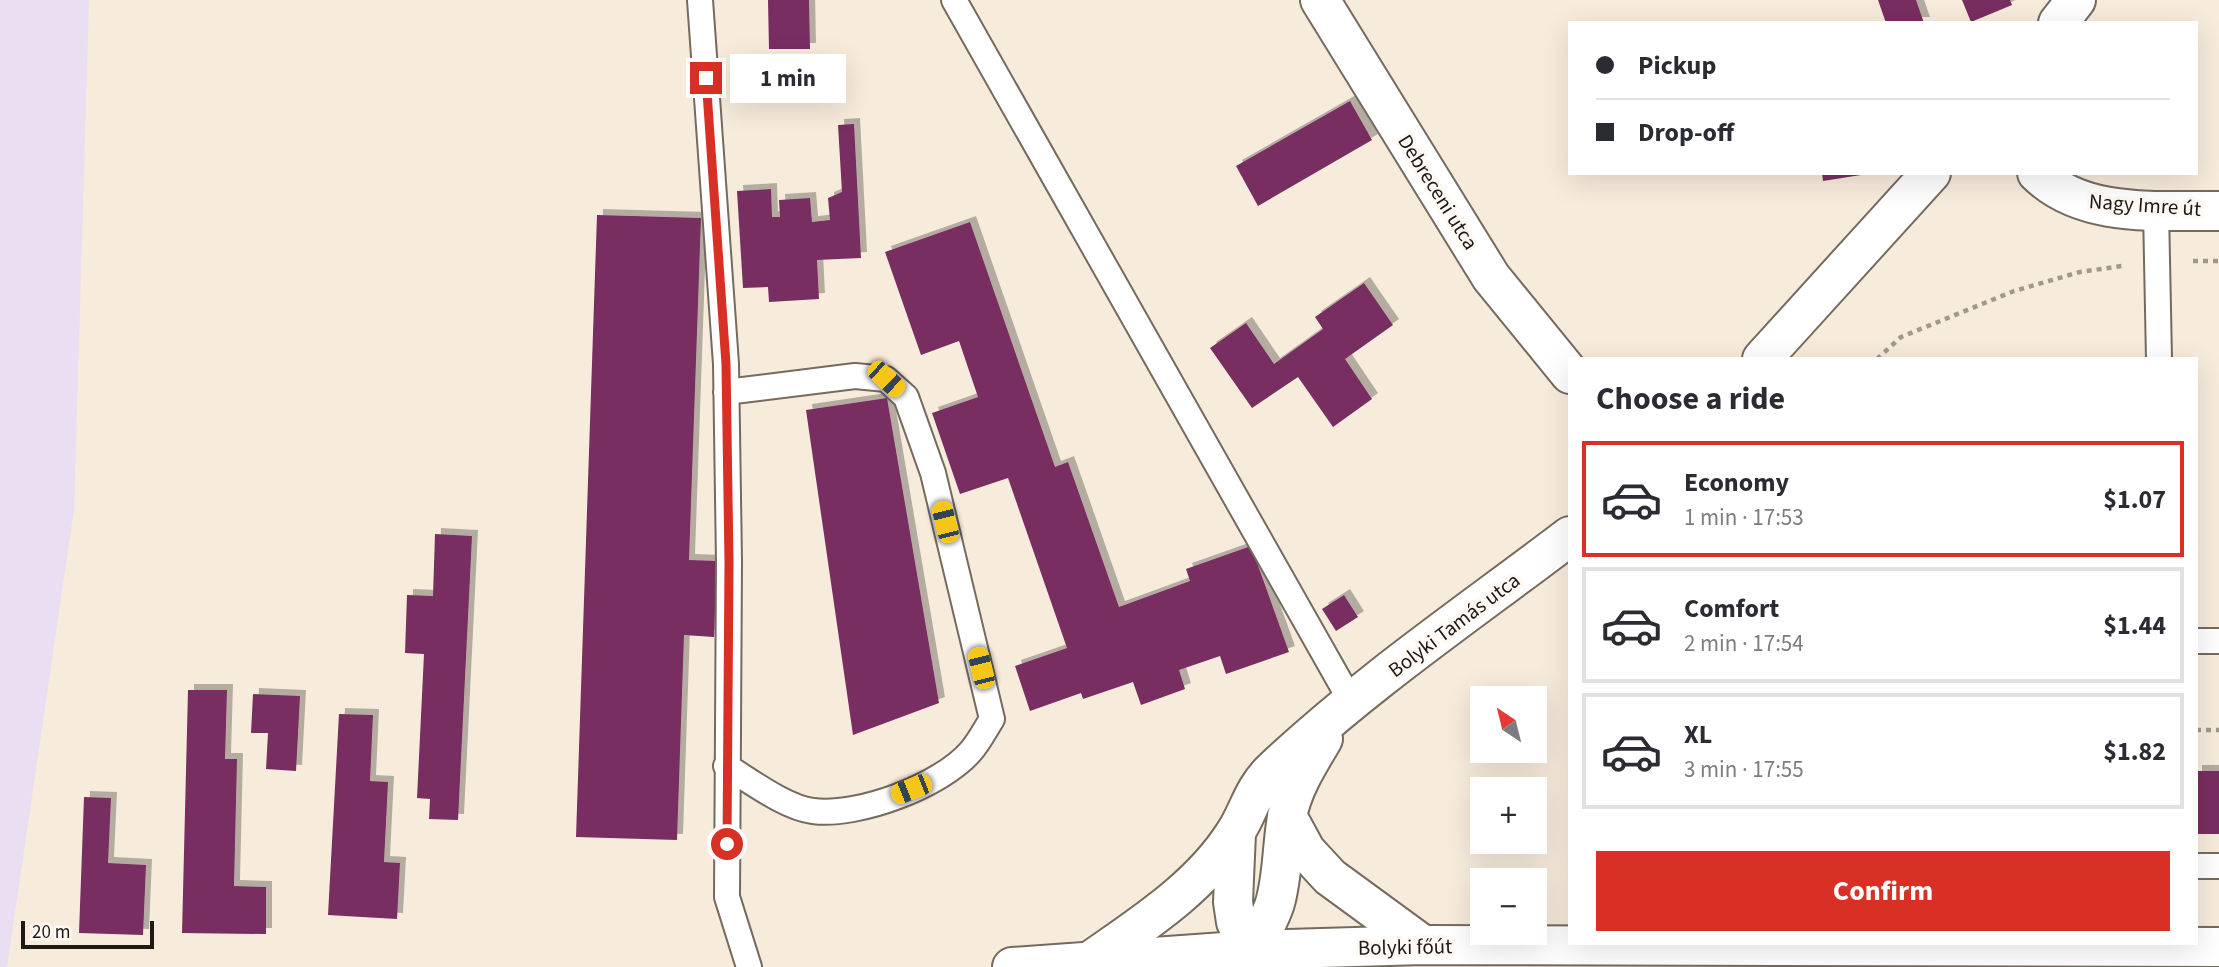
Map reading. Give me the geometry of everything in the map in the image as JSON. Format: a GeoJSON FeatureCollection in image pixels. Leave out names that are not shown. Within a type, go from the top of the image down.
{"type":"FeatureCollection","features":[{"type":"Feature","properties":{"kind":"street","name":"Debreceni utca"},"geometry":{"type":"LineString","coordinates":[[1320,0],[1491,277],[1568,372]]}},
{"type":"Feature","properties":{"kind":"street"},"geometry":{"type":"LineString","coordinates":[[2060,21],[2076,0]]}},
{"type":"Feature","properties":{"kind":"street"},"geometry":{"type":"LineString","coordinates":[[1764,357],[1929,175]]}},
{"type":"Feature","properties":{"kind":"street","name":"Nagy Imre út"},"geometry":{"type":"LineString","coordinates":[[2040,175],[2066,196],[2088,204],[2156,210],[2219,211]]}},
{"type":"Feature","properties":{"kind":"street","name":"Bolyki Tamás utca"},"geometry":{"type":"LineString","coordinates":[[1251,958],[1236,922],[1233,902],[1236,833],[1246,808],[1271,772],[1345,708],[1568,538]]}},
{"type":"Feature","properties":{"kind":"street","name":"Bolyki Tamás utca"},"geometry":{"type":"LineString","coordinates":[[1251,958],[1276,900],[1287,816],[1294,792],[1308,763],[1345,708]]}},
{"type":"Feature","properties":{"kind":"street"},"geometry":{"type":"LineString","coordinates":[[1287,816],[1306,851],[1330,877],[1423,946]]}},
{"type":"Feature","properties":{"kind":"street","name":"Bolyki Tamás utca"},"geometry":{"type":"LineString","coordinates":[[1093,959],[1173,901],[1236,833]]}},
{"type":"Feature","properties":{"kind":"street","name":"Bolyki főút"},"geometry":{"type":"LineString","coordinates":[[1012,967],[1093,959],[1251,958],[1423,946],[2219,947]]}},
{"type":"Feature","properties":{"kind":"lane"},"geometry":{"type":"LineString","coordinates":[[700,0],[726,392],[729,562],[727,897],[749,967]]}},
{"type":"Feature","properties":{"kind":"lane"},"geometry":{"type":"LineString","coordinates":[[954,0],[1345,708]]}},
{"type":"Feature","properties":{"kind":"lane"},"geometry":{"type":"LineString","coordinates":[[2156,210],[2159,357]]}},
{"type":"Feature","properties":{"kind":"lane"},"geometry":{"type":"LineString","coordinates":[[726,392],[855,376],[886,379],[905,397],[933,473],[992,719],[970,752],[931,782],[848,811],[811,811],[776,796],[726,766]]}},
{"type":"Feature","properties":{"kind":"lane"},"geometry":{"type":"LineString","coordinates":[[2198,641],[2219,641]]}},
{"type":"Feature","properties":{"kind":"lane"},"geometry":{"type":"LineString","coordinates":[[2198,866],[2219,866]]}},
{"type":"Feature","properties":{"kind":"path"},"geometry":{"type":"LineString","coordinates":[[1879,357],[1901,337],[2014,290],[2080,272],[2158,260],[2219,261]]}},
{"type":"Feature","properties":{"kind":"path"},"geometry":{"type":"LineString","coordinates":[[2198,730],[2219,730]]}},
{"type":"Feature","properties":{"kind":"shaded area"},"geometry":{"type":"Polygon","coordinates":[[[0,0],[89,0],[74,509],[7,967],[0,967],[0,0]]]}},
{"type":"Feature","properties":{"kind":"building"},"geometry":{"type":"Polygon","coordinates":[[[768,0],[809,0],[810,49],[769,49],[768,0]]]}},
{"type":"Feature","properties":{"kind":"building"},"geometry":{"type":"Polygon","coordinates":[[[1878,0],[1916,0],[1923,21],[1885,21],[1878,0]]]}},
{"type":"Feature","properties":{"kind":"building"},"geometry":{"type":"Polygon","coordinates":[[[1962,0],[2010,0],[2012,5],[1971,21],[1962,0]]]}},
{"type":"Feature","properties":{"kind":"building"},"geometry":{"type":"Polygon","coordinates":[[[1350,101],[1372,140],[1258,206],[1236,166],[1350,101]]]}},
{"type":"Feature","properties":{"kind":"building"},"geometry":{"type":"Polygon","coordinates":[[[854,124],[861,258],[817,260],[819,299],[769,302],[768,287],[743,288],[737,191],[771,189],[772,217],[780,217],[779,200],[810,198],[812,222],[830,220],[828,198],[842,192],[838,125],[854,124]]]}},
{"type":"Feature","properties":{"kind":"building"},"geometry":{"type":"Polygon","coordinates":[[[1822,175],[1861,175],[1823,181],[1822,175]]]}},
{"type":"Feature","properties":{"kind":"building"},"geometry":{"type":"Polygon","coordinates":[[[597,215],[701,218],[689,560],[717,561],[714,637],[684,635],[677,840],[576,837],[597,215]]]}},
{"type":"Feature","properties":{"kind":"building"},"geometry":{"type":"Polygon","coordinates":[[[970,222],[1055,467],[1068,462],[1119,607],[1190,581],[1186,569],[1251,546],[1289,652],[1226,674],[1220,656],[1179,670],[1185,689],[1141,705],[1133,682],[1083,699],[1081,693],[1030,711],[1015,666],[1067,648],[1008,478],[960,494],[932,413],[978,397],[959,341],[921,355],[885,252],[970,222]]]}},
{"type":"Feature","properties":{"kind":"building"},"geometry":{"type":"Polygon","coordinates":[[[1364,283],[1393,325],[1345,359],[1372,399],[1333,427],[1298,377],[1252,408],[1210,348],[1246,323],[1274,364],[1323,329],[1315,317],[1364,283]]]}},
{"type":"Feature","properties":{"kind":"building"},"geometry":{"type":"Polygon","coordinates":[[[887,398],[939,703],[853,735],[806,410],[887,398]]]}},
{"type":"Feature","properties":{"kind":"building"},"geometry":{"type":"Polygon","coordinates":[[[435,534],[472,536],[458,820],[429,819],[430,799],[417,798],[424,654],[405,653],[407,595],[433,596],[435,534]]]}},
{"type":"Feature","properties":{"kind":"building"},"geometry":{"type":"Polygon","coordinates":[[[1344,595],[1358,617],[1336,631],[1322,609],[1344,595]]]}},
{"type":"Feature","properties":{"kind":"building"},"geometry":{"type":"Polygon","coordinates":[[[188,690],[227,690],[225,759],[237,759],[234,886],[266,887],[266,934],[182,933],[188,690]]]}},
{"type":"Feature","properties":{"kind":"building"},"geometry":{"type":"Polygon","coordinates":[[[253,694],[300,696],[296,771],[266,769],[268,733],[251,733],[253,694]]]}},
{"type":"Feature","properties":{"kind":"building"},"geometry":{"type":"Polygon","coordinates":[[[339,714],[373,715],[370,781],[388,782],[384,862],[400,863],[397,919],[328,915],[339,714]]]}},
{"type":"Feature","properties":{"kind":"building"},"geometry":{"type":"Polygon","coordinates":[[[2198,771],[2219,771],[2219,834],[2198,834],[2198,771]]]}},
{"type":"Feature","properties":{"kind":"building"},"geometry":{"type":"Polygon","coordinates":[[[84,797],[111,798],[108,863],[146,865],[143,935],[79,933],[84,797]]]}},
{"type":"Feature","properties":{"kind":"route"},"geometry":{"type":"LineString","coordinates":[[706,78],[726,364],[729,562],[727,844]]}}]}
